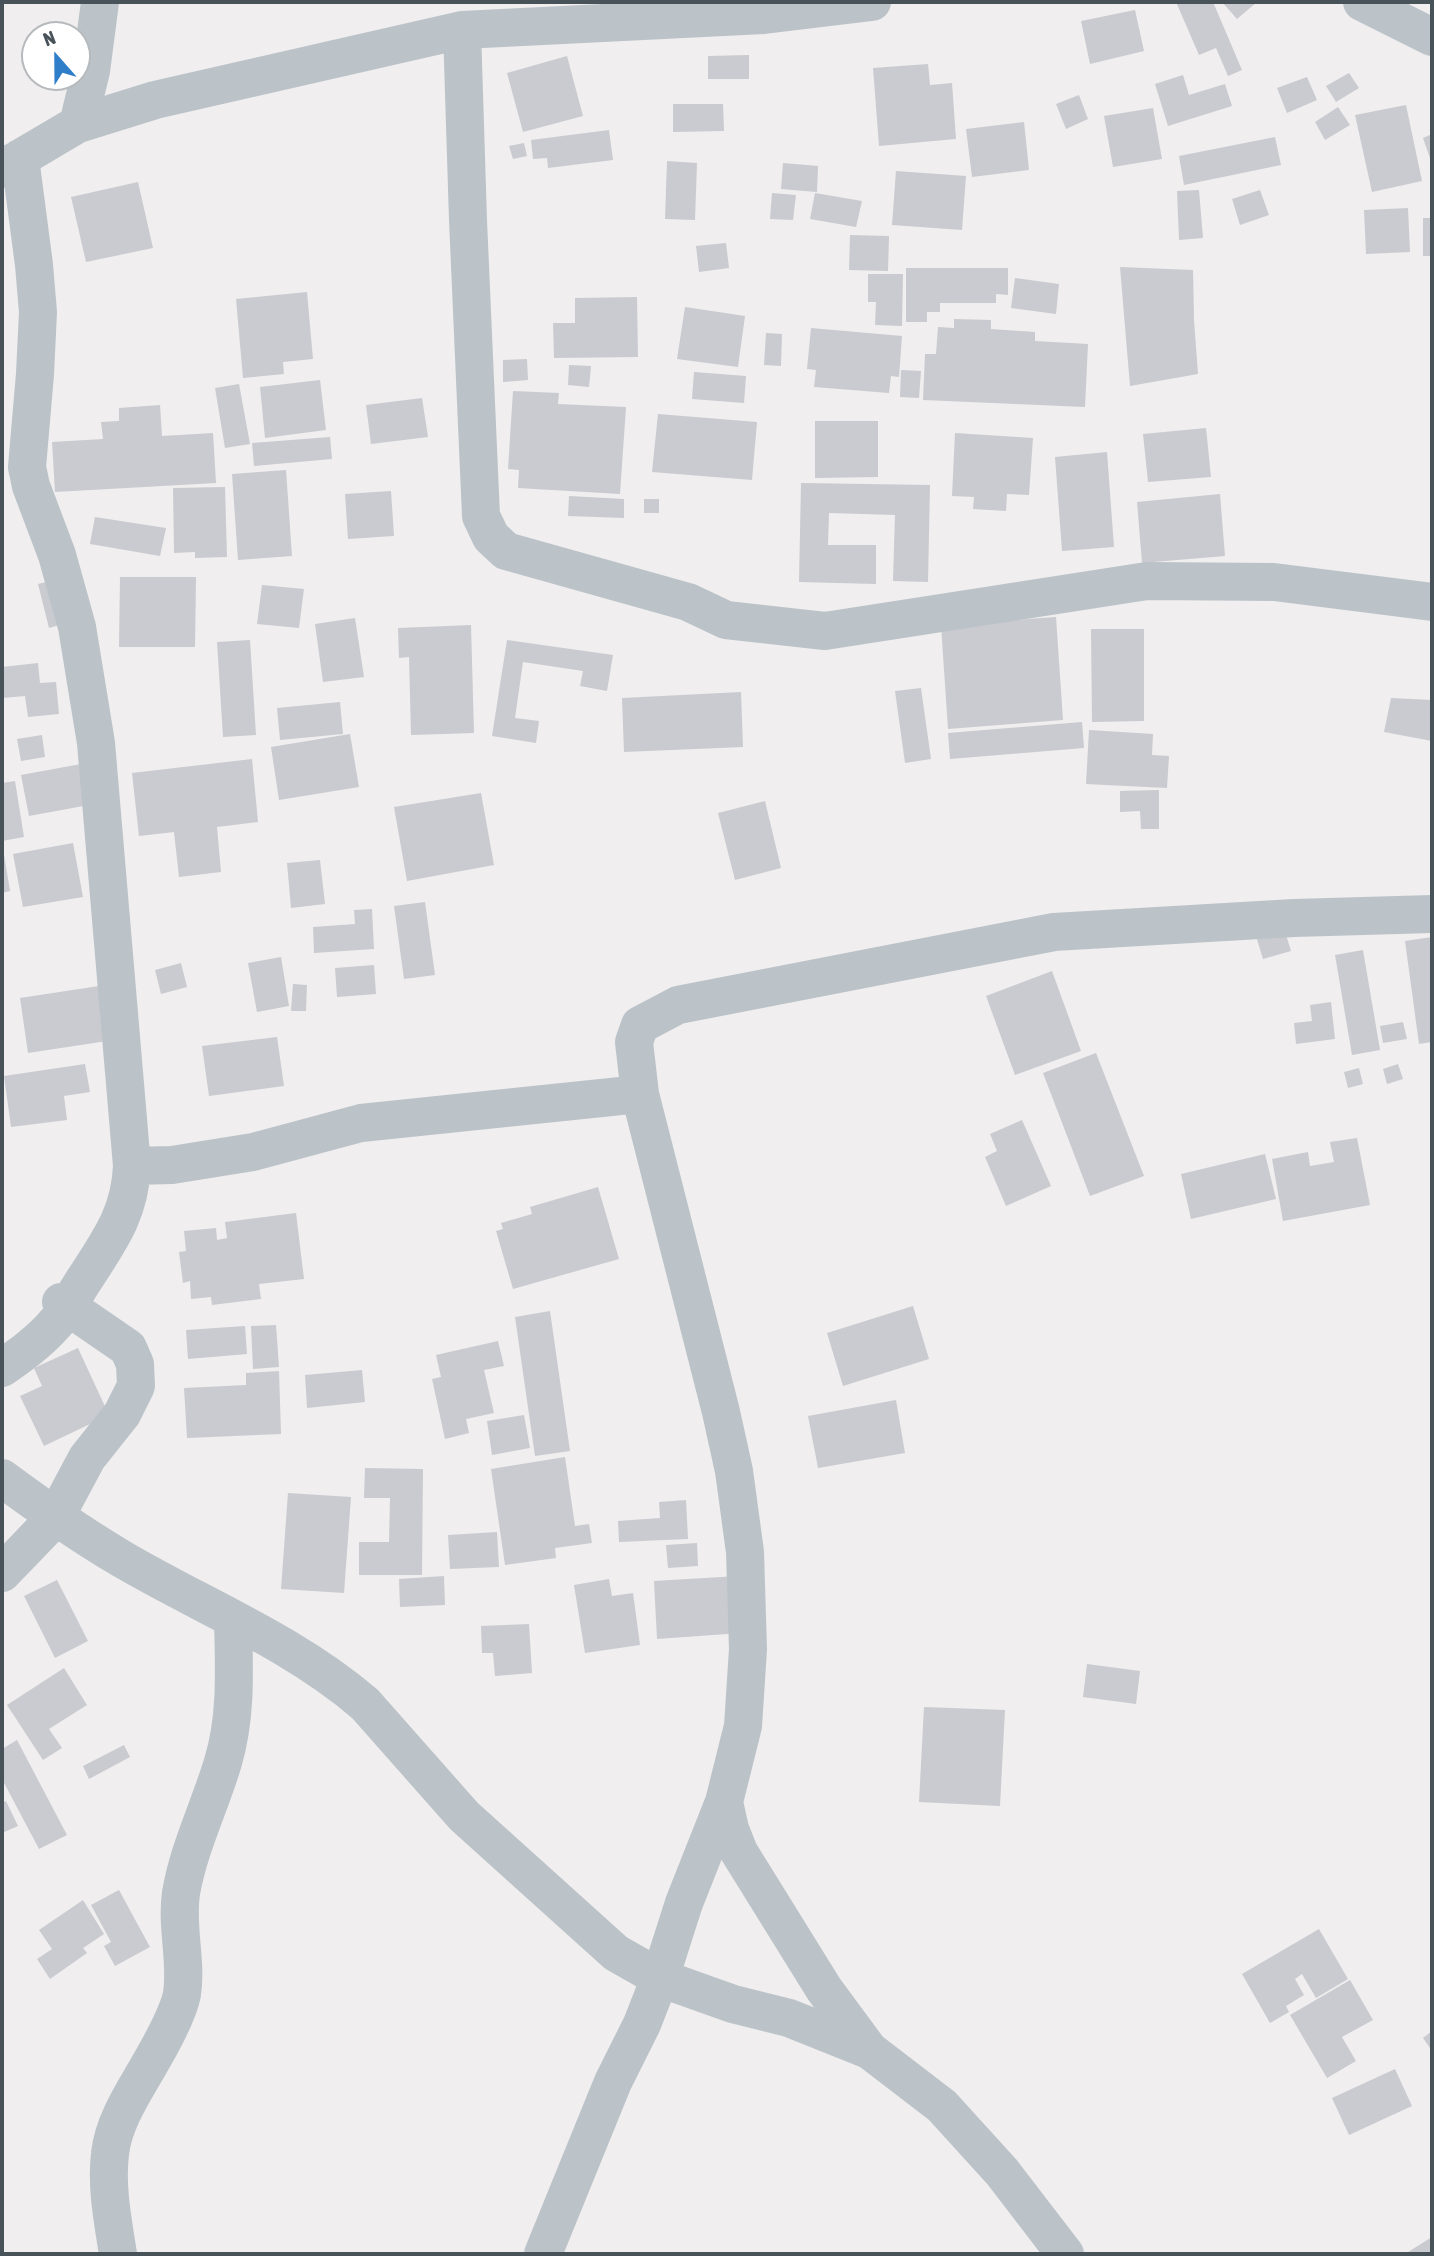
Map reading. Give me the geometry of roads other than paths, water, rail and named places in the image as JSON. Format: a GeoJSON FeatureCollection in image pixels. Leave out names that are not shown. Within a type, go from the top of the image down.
{"type":"FeatureCollection","features":[{"type":"Feature","properties":{"kind":"street"},"geometry":{"type":"LineString","coordinates":[[78,124],[91,72],[100,2]]}},
{"type":"Feature","properties":{"kind":"street"},"geometry":{"type":"LineString","coordinates":[[2,1367],[27,1352],[59,1319],[64,1304],[114,1234],[131,1189],[132,1166],[96,743],[77,627],[57,555],[31,486],[27,467],[37,312],[34,265],[11,163],[78,124],[155,100],[462,30],[764,15],[872,2]]}},
{"type":"Feature","properties":{"kind":"street"},"geometry":{"type":"LineString","coordinates":[[1362,2],[1432,37]]}},
{"type":"Feature","properties":{"kind":"street"},"geometry":{"type":"LineString","coordinates":[[462,30],[481,516],[491,537],[506,551],[688,602],[726,620],[825,631],[1147,581],[1274,582],[1432,602]]}},
{"type":"Feature","properties":{"kind":"street"},"geometry":{"type":"LineString","coordinates":[[543,2254],[612,2082],[642,2024],[660,1978],[684,1903],[724,1802],[743,1726],[748,1649],[746,1552],[734,1471],[721,1412],[640,1094],[634,1042],[640,1026],[678,1005],[1054,932],[1294,918],[1432,914]]}},
{"type":"Feature","properties":{"kind":"street"},"geometry":{"type":"LineString","coordinates":[[132,1166],[172,1165],[253,1152],[361,1123],[640,1094]]}},
{"type":"Feature","properties":{"kind":"street"},"geometry":{"type":"LineString","coordinates":[[2,1573],[55,1518],[87,1458],[122,1414],[136,1386],[135,1364],[128,1348],[64,1304]]}},
{"type":"Feature","properties":{"kind":"street"},"geometry":{"type":"LineString","coordinates":[[2,1478],[55,1518],[122,1559],[233,1619],[348,1689],[365,1704],[464,1816],[616,1953],[660,1978],[733,2004],[789,2018],[869,2050],[942,2106],[1002,2172],[1065,2254]]}},
{"type":"Feature","properties":{"kind":"street"},"geometry":{"type":"LineString","coordinates":[[118,2254],[108,2179],[110,2151],[122,2112],[162,2042],[181,1996],[181,1897],[188,1860],[223,1760],[234,1699],[233,1619]]}},
{"type":"Feature","properties":{"kind":"street"},"geometry":{"type":"LineString","coordinates":[[724,1802],[739,1852],[824,1989],[869,2050]]}}]}
